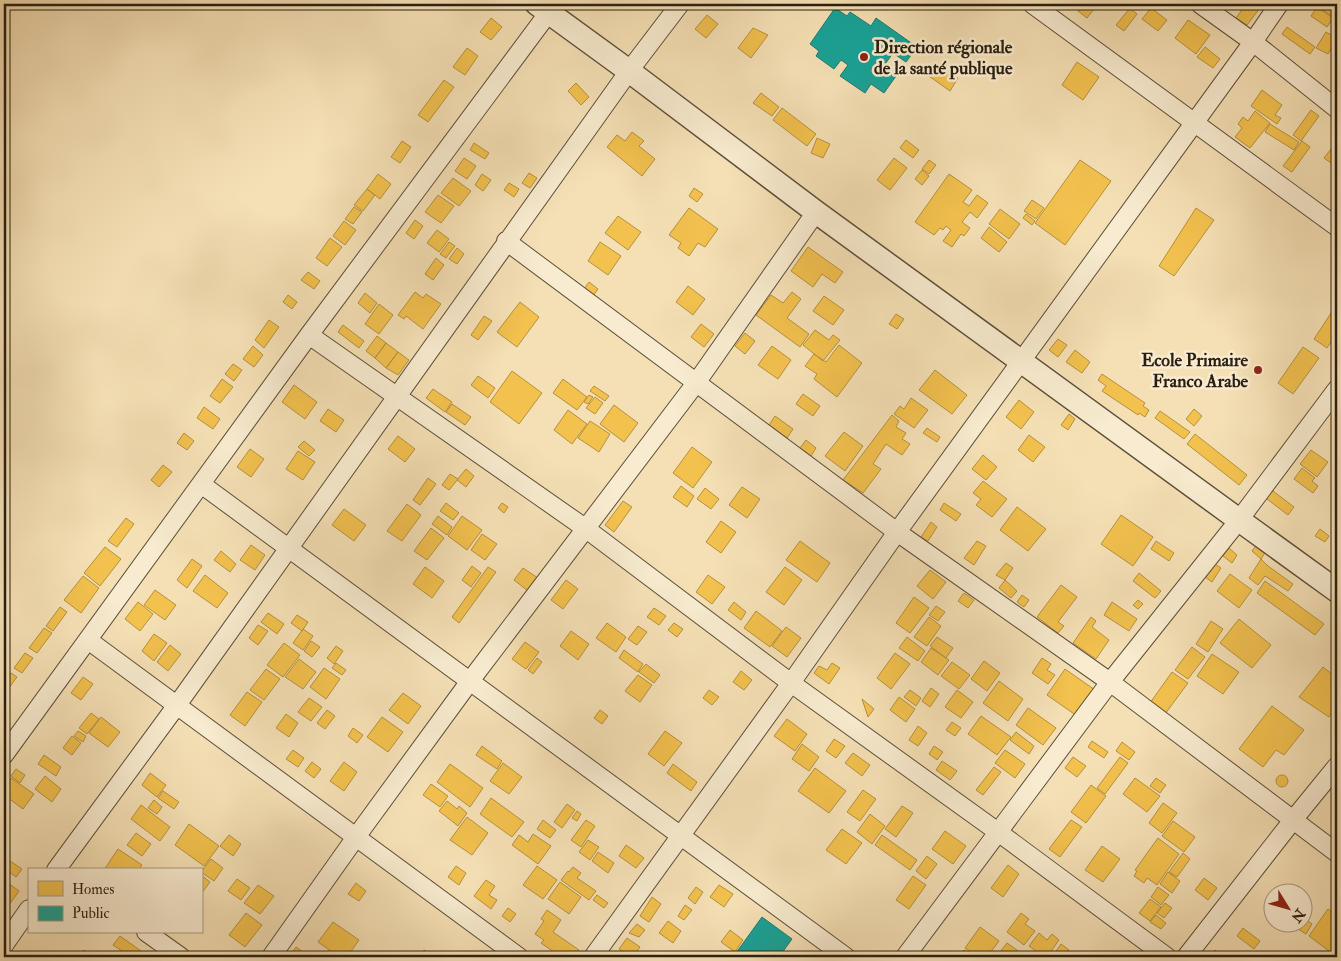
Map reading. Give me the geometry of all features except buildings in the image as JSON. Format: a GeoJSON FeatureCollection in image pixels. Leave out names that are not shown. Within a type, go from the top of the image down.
{"type":"FeatureCollection","features":[{"type":"Feature","properties":{"kind":"street"},"geometry":{"type":"LineString","coordinates":[[59,868],[506,242],[629,71],[680,4]]}},
{"type":"Feature","properties":{"kind":"street"},"geometry":{"type":"LineString","coordinates":[[1032,4],[1337,227]]}},
{"type":"Feature","properties":{"kind":"street"},"geometry":{"type":"LineString","coordinates":[[1200,4],[1335,101]]}},
{"type":"Feature","properties":{"kind":"street"},"geometry":{"type":"LineString","coordinates":[[593,957],[791,683],[897,532],[1279,4]]}},
{"type":"Feature","properties":{"kind":"street"},"geometry":{"type":"LineString","coordinates":[[4,755],[547,7],[816,212],[1337,591]]}},
{"type":"Feature","properties":{"kind":"street"},"geometry":{"type":"LineString","coordinates":[[271,957],[470,681],[696,383],[816,212]]}},
{"type":"Feature","properties":{"kind":"street"},"geometry":{"type":"LineString","coordinates":[[506,242],[897,532],[1110,682],[1337,853]]}},
{"type":"Feature","properties":{"kind":"street"},"geometry":{"type":"LineString","coordinates":[[309,335],[585,528],[791,683],[1167,957]]}},
{"type":"Feature","properties":{"kind":"street"},"geometry":{"type":"LineString","coordinates":[[905,957],[1110,682],[1239,520],[1337,389]]}},
{"type":"Feature","properties":{"kind":"street"},"geometry":{"type":"LineString","coordinates":[[201,484],[846,957]]}},
{"type":"Feature","properties":{"kind":"street"},"geometry":{"type":"LineString","coordinates":[[88,640],[519,957]]}},
{"type":"Feature","properties":{"kind":"street"},"geometry":{"type":"LineString","coordinates":[[1186,957],[1337,766]]}},
{"type":"Feature","properties":{"kind":"street"},"geometry":{"type":"LineString","coordinates":[[4,945],[28,910]]}},
{"type":"Feature","properties":{"kind":"street"},"geometry":{"type":"LineString","coordinates":[[149,934],[181,957]]}},
{"type":"Feature","properties":{"kind":"place","name":"Direction régionale de la santé publique"},"geometry":{"type":"Point","coordinates":[864,57]}},
{"type":"Feature","properties":{"kind":"place","name":"Ecole Primaire Franco Arabe"},"geometry":{"type":"Point","coordinates":[1258,370]}}]}
